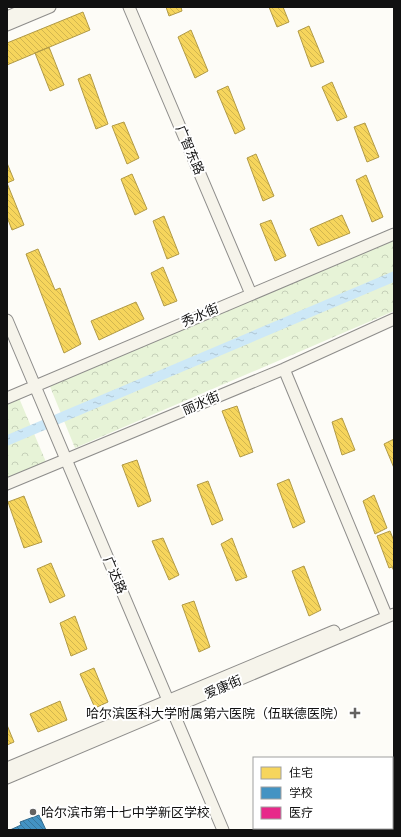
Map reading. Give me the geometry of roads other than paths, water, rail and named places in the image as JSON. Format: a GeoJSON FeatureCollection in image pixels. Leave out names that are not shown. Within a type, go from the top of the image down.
{"type":"FeatureCollection","features":[{"type":"Feature","properties":{"kind":"main road"},"geometry":{"type":"LineString","coordinates":[[7,17],[30,7]]}},
{"type":"Feature","properties":{"kind":"main road"},"geometry":{"type":"LineString","coordinates":[[7,25],[50,7]]}},
{"type":"Feature","properties":{"kind":"main road","name":"广智东路"},"geometry":{"type":"LineString","coordinates":[[130,7],[250,294]]}},
{"type":"Feature","properties":{"kind":"main road","name":"秀水街"},"geometry":{"type":"LineString","coordinates":[[7,398],[394,234]]}},
{"type":"Feature","properties":{"kind":"main road","name":"丽水街"},"geometry":{"type":"LineString","coordinates":[[7,484],[284,369],[394,319]]}},
{"type":"Feature","properties":{"kind":"main road","name":"广达路"},"geometry":{"type":"LineString","coordinates":[[7,320],[48,425],[168,706],[224,830]]}},
{"type":"Feature","properties":{"kind":"main road","name":"广达路"},"geometry":{"type":"LineString","coordinates":[[7,337],[32,387]]}},
{"type":"Feature","properties":{"kind":"main road"},"geometry":{"type":"LineString","coordinates":[[284,369],[390,612]]}},
{"type":"Feature","properties":{"kind":"main road","name":"爱康街"},"geometry":{"type":"LineString","coordinates":[[7,778],[168,706],[390,612]]}},
{"type":"Feature","properties":{"kind":"main road","name":"广达路"},"geometry":{"type":"LineString","coordinates":[[168,706],[216,830]]}},
{"type":"Feature","properties":{"kind":"main road","name":"爱康街"},"geometry":{"type":"LineString","coordinates":[[7,768],[168,706]]}},
{"type":"Feature","properties":{"kind":"water"},"geometry":{"type":"Polygon","coordinates":[[[394,271],[394,282],[7,446],[7,435],[394,271]]]}},
{"type":"Feature","properties":{"kind":"place","name":"哈尔滨医科大学附属第六医院（伍联德医院）"},"geometry":{"type":"Point","coordinates":[355,713]}},
{"type":"Feature","properties":{"kind":"place","name":"哈尔滨市第十七中学新区学校"},"geometry":{"type":"Point","coordinates":[33,812]}}]}
